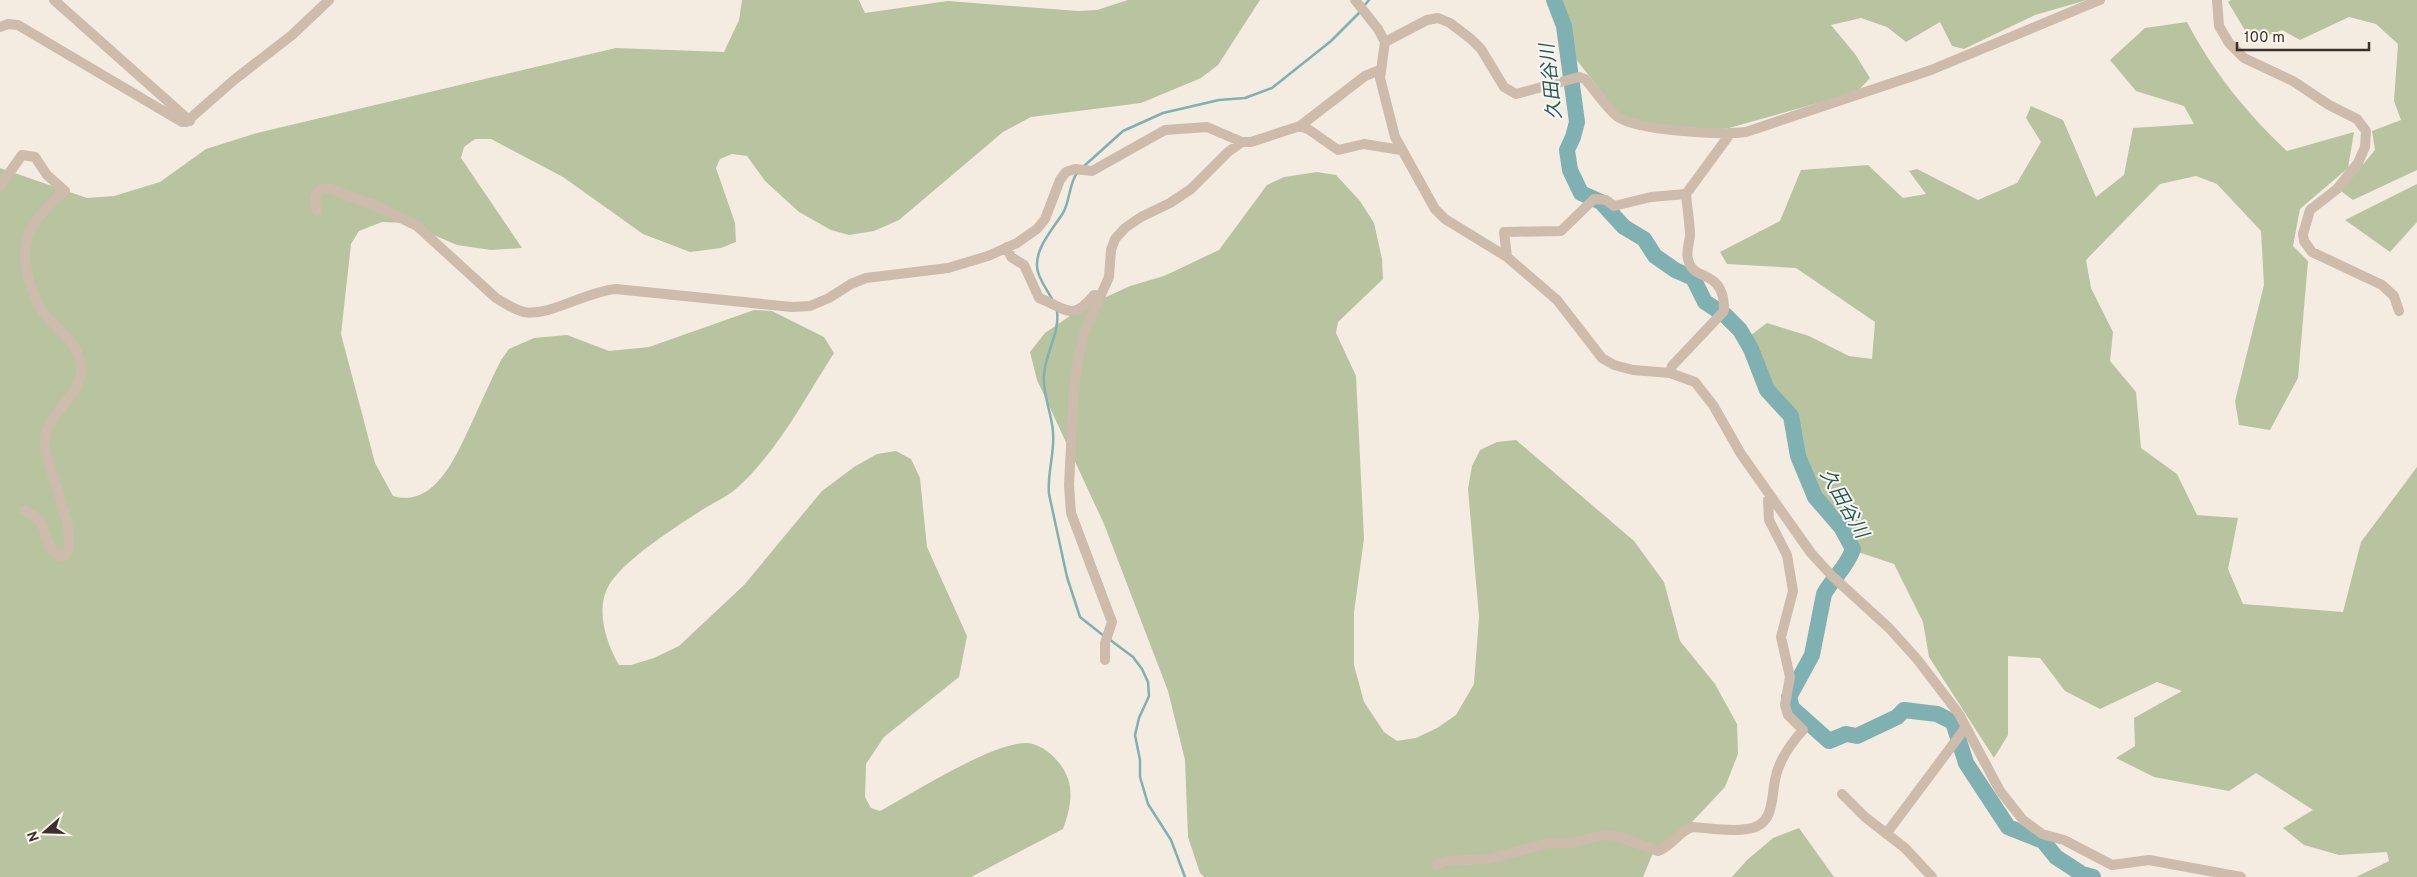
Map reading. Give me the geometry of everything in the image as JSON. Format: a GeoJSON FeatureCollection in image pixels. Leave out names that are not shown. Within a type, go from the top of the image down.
{"type":"FeatureCollection","features":[{"type":"Feature","properties":{"kind":"street"},"geometry":{"type":"LineString","coordinates":[[54,0],[190,121]]}},
{"type":"Feature","properties":{"kind":"street"},"geometry":{"type":"LineString","coordinates":[[0,27],[8,24],[18,25],[182,122],[190,121],[234,80],[292,35],[329,0]]}},
{"type":"Feature","properties":{"kind":"street"},"geometry":{"type":"LineString","coordinates":[[1385,42],[1427,20],[1438,18],[1450,23],[1472,40],[1481,49],[1504,87],[1516,94],[1578,77],[1585,79],[1617,117],[1632,122],[1668,128],[1730,134],[1746,132],[1931,70],[2100,0]]}},
{"type":"Feature","properties":{"kind":"street"},"geometry":{"type":"LineString","coordinates":[[2217,0],[2219,26],[2229,43],[2244,58],[2293,80],[2329,105],[2357,118],[2366,131],[2365,147],[2358,164],[2337,189],[2310,210],[2303,234],[2304,241],[2312,252],[2382,285],[2394,296],[2399,312]]}},
{"type":"Feature","properties":{"kind":"street"},"geometry":{"type":"LineString","coordinates":[[1360,3],[1385,42],[1380,70],[1395,136],[1435,209],[1445,219],[1507,257],[1569,313],[1602,358],[1614,365],[1633,370],[1670,373],[1695,382],[1713,405],[1725,429],[1811,552],[1832,576],[1889,628],[1917,659],[1959,714],[1964,730],[2000,791],[2023,820],[2042,834],[2064,840],[2112,865],[2150,860],[2241,877]]}},
{"type":"Feature","properties":{"kind":"street"},"geometry":{"type":"LineString","coordinates":[[317,211],[314,200],[316,194],[320,189],[331,190],[376,206],[418,226],[496,298],[524,312],[540,312],[600,290],[616,289],[792,307],[810,306],[830,298],[850,284],[866,278],[948,268],[988,256],[1008,247],[1037,229],[1045,219],[1060,180],[1066,172],[1075,169],[1092,171],[1165,130],[1208,127],[1242,142],[1251,142],[1300,126],[1365,76],[1380,70]]}},
{"type":"Feature","properties":{"kind":"street"},"geometry":{"type":"LineString","coordinates":[[1300,126],[1308,129],[1338,150],[1364,144],[1401,150]]}},
{"type":"Feature","properties":{"kind":"street"},"geometry":{"type":"LineString","coordinates":[[1670,373],[1672,366],[1724,311],[1724,297],[1720,286],[1693,270],[1688,260],[1690,236],[1686,194],[1730,134]]}},
{"type":"Feature","properties":{"kind":"street"},"geometry":{"type":"LineString","coordinates":[[1104,660],[1104,643],[1112,622],[1072,513],[1069,485],[1074,388],[1080,350],[1109,277],[1111,250],[1115,239],[1125,228],[1191,189],[1228,152],[1242,142]]}},
{"type":"Feature","properties":{"kind":"street"},"geometry":{"type":"LineString","coordinates":[[0,186],[22,155],[30,155],[35,157],[47,175],[65,191],[43,209],[33,224],[27,238],[26,270],[38,304],[75,347],[81,363],[80,377],[69,400],[55,414],[47,428],[45,440],[46,453],[64,506],[69,539],[69,551],[66,556],[61,557],[52,551],[40,520],[24,510]]}},
{"type":"Feature","properties":{"kind":"street"},"geometry":{"type":"LineString","coordinates":[[1507,257],[1504,232],[1561,230],[1594,199],[1606,200],[1614,206],[1651,197],[1686,194]]}},
{"type":"Feature","properties":{"kind":"street"},"geometry":{"type":"LineString","coordinates":[[1008,247],[1011,257],[1024,265],[1038,298],[1072,312],[1082,309],[1094,295],[1100,296]]}},
{"type":"Feature","properties":{"kind":"street"},"geometry":{"type":"LineString","coordinates":[[1436,865],[1445,861],[1488,859],[1549,843],[1571,844],[1603,835],[1617,836],[1658,851],[1666,848],[1685,829],[1692,827],[1747,829],[1761,824],[1768,817],[1778,768],[1795,738],[1803,730],[1788,715],[1785,705],[1790,676],[1781,637],[1793,591],[1787,555],[1769,520],[1768,500],[1771,496]]}},
{"type":"Feature","properties":{"kind":"street"},"geometry":{"type":"LineString","coordinates":[[1886,834],[1964,730]]}},
{"type":"Feature","properties":{"kind":"street"},"geometry":{"type":"LineString","coordinates":[[1842,794],[1865,817],[1905,848],[1932,877]]}},
{"type":"Feature","properties":{"kind":"green space"},"geometry":{"type":"Polygon","coordinates":[[[742,0],[859,0],[865,13],[948,1],[1078,11],[1097,10],[1128,0],[1260,0],[1218,65],[1201,78],[1141,103],[1031,117],[1003,132],[899,220],[874,231],[849,235],[831,230],[799,212],[765,181],[747,156],[732,154],[720,159],[716,168],[735,223],[736,242],[721,248],[690,252],[643,234],[563,177],[491,139],[475,139],[464,147],[461,158],[522,248],[491,250],[457,245],[406,223],[382,222],[359,231],[351,244],[341,334],[375,463],[393,496],[408,498],[422,494],[434,486],[453,461],[501,360],[509,349],[534,338],[567,335],[609,351],[649,347],[754,310],[772,311],[824,337],[834,353],[790,424],[752,473],[730,494],[680,524],[636,556],[614,578],[604,598],[603,618],[607,638],[615,657],[619,665],[631,665],[654,658],[679,646],[744,585],[822,491],[854,467],[877,454],[896,451],[911,459],[920,478],[927,547],[967,636],[959,677],[884,737],[866,764],[865,797],[871,808],[880,811],[979,757],[1001,748],[1019,744],[1033,744],[1055,758],[1068,780],[1070,804],[1063,829],[971,877],[0,877],[0,168],[87,198],[114,196],[160,182],[206,149],[257,133],[616,48],[724,52],[739,20],[742,0]]]}},
{"type":"Feature","properties":{"kind":"green space"},"geometry":{"type":"Polygon","coordinates":[[[1554,0],[2087,0],[2035,15],[1964,49],[1952,46],[1940,22],[1906,42],[1887,27],[1861,18],[1831,25],[1855,54],[1870,78],[1857,92],[1729,128],[1695,132],[1627,119],[1614,108],[1569,50],[1560,9],[1554,0]]]}},
{"type":"Feature","properties":{"kind":"green space"},"geometry":{"type":"Polygon","coordinates":[[[2231,0],[2417,0],[2417,170],[2353,200],[2341,191],[2375,150],[2372,131],[2401,120],[2394,101],[2398,44],[2376,24],[2349,17],[2300,40],[2282,30],[2252,42],[2228,2],[2231,0]]]}},
{"type":"Feature","properties":{"kind":"green space"},"geometry":{"type":"Polygon","coordinates":[[[2187,22],[2231,91],[2287,151],[2354,132],[2348,168],[2300,209],[2293,246],[2308,261],[2298,378],[2270,430],[2239,425],[2235,401],[2264,285],[2261,231],[2217,184],[2196,176],[2160,184],[2086,260],[2091,288],[2113,332],[2110,361],[2136,392],[2141,448],[2177,474],[2197,515],[2238,518],[2228,569],[2243,604],[2343,612],[2361,542],[2417,467],[2417,877],[2356,877],[2389,861],[2387,852],[2339,855],[2304,845],[2283,828],[2313,810],[2256,773],[2229,791],[2154,777],[2116,758],[2135,746],[2134,718],[2182,691],[2157,682],[2100,709],[2065,691],[2040,658],[2008,656],[2008,735],[1994,758],[1929,657],[1923,622],[1894,564],[1855,551],[1844,513],[1818,497],[1806,470],[1796,419],[1783,403],[1760,381],[1747,338],[1767,323],[1809,336],[1849,356],[1872,359],[1875,322],[1796,268],[1727,264],[1720,252],[1780,221],[1801,170],[1868,165],[1903,198],[1926,194],[1909,171],[1917,169],[1978,200],[2017,183],[2041,142],[2026,118],[2031,106],[2063,120],[2096,197],[2124,175],[2133,128],[2194,124],[2184,106],[2136,91],[2110,60],[2145,28],[2187,22]]]}},
{"type":"Feature","properties":{"kind":"green space"},"geometry":{"type":"Polygon","coordinates":[[[1317,172],[1336,175],[1360,201],[1374,223],[1382,259],[1383,279],[1338,322],[1336,333],[1356,376],[1364,539],[1354,612],[1354,665],[1364,702],[1384,732],[1397,741],[1416,738],[1437,728],[1456,715],[1474,684],[1479,617],[1468,489],[1472,466],[1480,450],[1497,442],[1516,440],[1634,541],[1664,582],[1680,641],[1715,684],[1737,724],[1738,754],[1725,787],[1692,822],[1653,853],[1643,877],[1204,877],[1200,873],[1188,837],[1185,760],[1168,691],[1104,524],[1037,380],[1030,352],[1045,333],[1080,309],[1130,286],[1164,276],[1219,250],[1267,185],[1284,177],[1317,172]]]}},
{"type":"Feature","properties":{"kind":"green space"},"geometry":{"type":"Polygon","coordinates":[[[2417,184],[2417,222],[2390,252],[2345,220],[2417,184]]]}},
{"type":"Feature","properties":{"kind":"green space"},"geometry":{"type":"Polygon","coordinates":[[[1799,828],[1834,877],[1732,877],[1747,860],[1773,838],[1799,828]]]}},
{"type":"Feature","properties":{"kind":"waterway"},"geometry":{"type":"LineString","coordinates":[[1363,7],[1369,0]]}},
{"type":"Feature","properties":{"kind":"waterway","name":"久田谷川"},"geometry":{"type":"LineString","coordinates":[[1554,0],[1564,26],[1577,122],[1567,150],[1570,170],[1581,193],[1601,202],[1624,227],[1644,239],[1655,256],[1675,270],[1693,278],[1705,302],[1725,315],[1740,330],[1751,349],[1767,390],[1791,416],[1798,456],[1815,497],[1841,527],[1853,549],[1824,594],[1812,655],[1789,697],[1792,708],[1829,741],[1846,734],[1857,736],[1897,717],[1904,710],[1937,714],[1953,722],[1966,763],[2008,827],[2043,841],[2056,857],[2082,874],[2093,877]]}},
{"type":"Feature","properties":{"kind":"waterway"},"geometry":{"type":"LineString","coordinates":[[1083,167],[1123,131],[1163,113],[1219,100],[1245,98],[1272,88],[1331,41],[1360,12]]}},
{"type":"Feature","properties":{"kind":"waterway"},"geometry":{"type":"LineString","coordinates":[[1052,299],[1042,283],[1038,272],[1038,256],[1044,241],[1063,213],[1072,182],[1077,173]]}},
{"type":"Feature","properties":{"kind":"waterway"},"geometry":{"type":"LineString","coordinates":[[1057,311],[1056,328],[1044,375],[1044,389],[1053,432],[1049,494],[1067,577],[1080,617],[1104,636]]}},
{"type":"Feature","properties":{"kind":"waterway"},"geometry":{"type":"LineString","coordinates":[[1109,639],[1133,657],[1142,669],[1148,682],[1149,696],[1139,718],[1135,735],[1140,760],[1140,777],[1148,804],[1171,840],[1185,877]]}}]}
